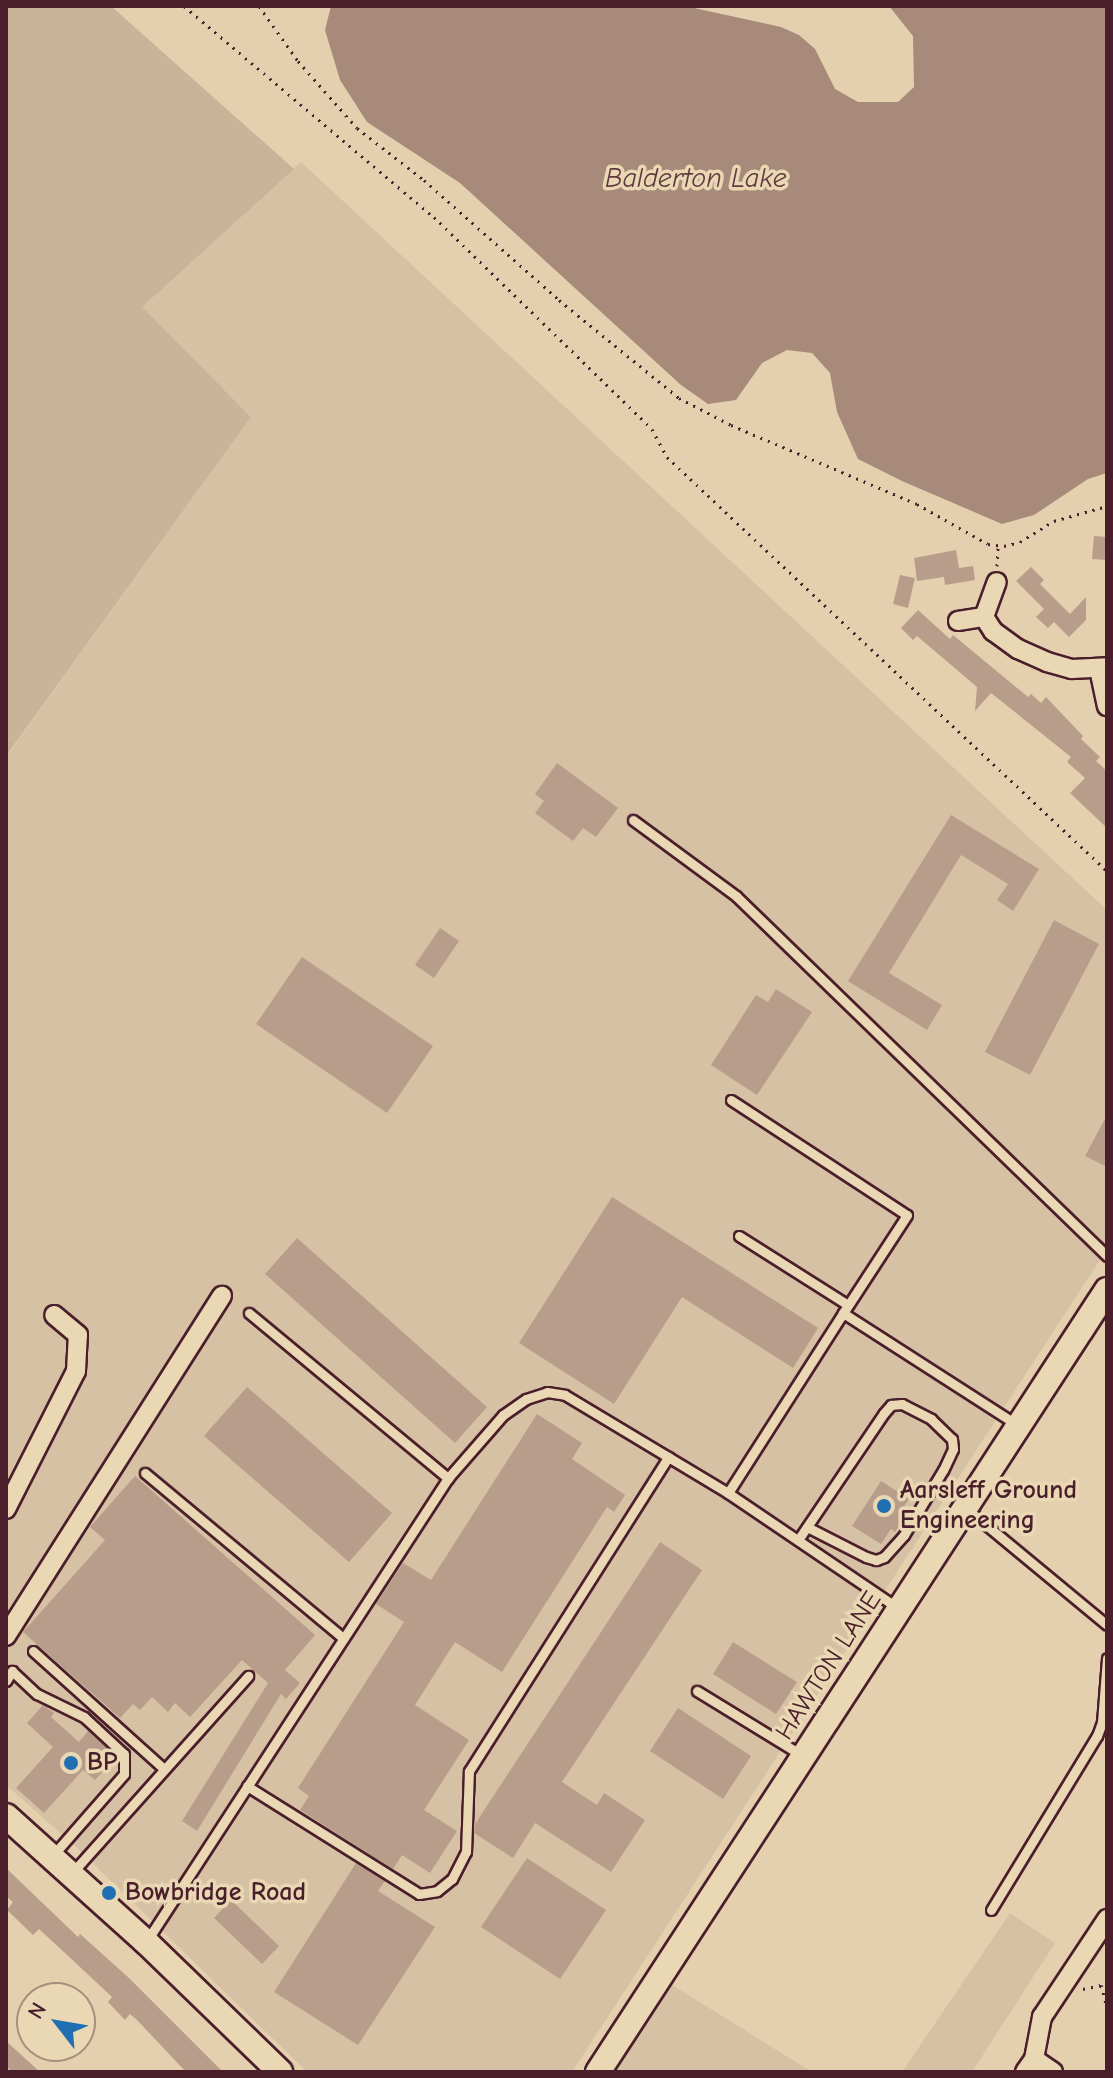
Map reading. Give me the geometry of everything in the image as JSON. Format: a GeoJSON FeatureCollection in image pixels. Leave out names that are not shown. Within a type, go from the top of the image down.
{"type":"FeatureCollection","features":[{"type":"Feature","properties":{"kind":"street"},"geometry":{"type":"LineString","coordinates":[[984,617],[997,582]]}},
{"type":"Feature","properties":{"kind":"street"},"geometry":{"type":"LineString","coordinates":[[958,621],[984,617]]}},
{"type":"Feature","properties":{"kind":"street"},"geometry":{"type":"LineString","coordinates":[[984,617],[993,631],[1018,649],[1072,669],[1103,668],[1107,706]]}},
{"type":"Feature","properties":{"kind":"street","name":"HAWTON LANE"},"geometry":{"type":"LineString","coordinates":[[598,2072],[1107,1290]]}},
{"type":"Feature","properties":{"kind":"street"},"geometry":{"type":"LineString","coordinates":[[6,1636],[222,1296]]}},
{"type":"Feature","properties":{"kind":"street"},"geometry":{"type":"LineString","coordinates":[[6,1509],[76,1371],[78,1335],[54,1315]]}},
{"type":"Feature","properties":{"kind":"street"},"geometry":{"type":"LineString","coordinates":[[6,1816],[146,1942],[280,2072]]}},
{"type":"Feature","properties":{"kind":"street"},"geometry":{"type":"LineString","coordinates":[[1053,2072],[1029,2065],[1042,2017],[1107,1919]]}},
{"type":"Feature","properties":{"kind":"lane"},"geometry":{"type":"LineString","coordinates":[[633,820],[736,896],[1107,1256]]}},
{"type":"Feature","properties":{"kind":"lane"},"geometry":{"type":"LineString","coordinates":[[728,1493],[907,1215],[731,1100]]}},
{"type":"Feature","properties":{"kind":"lane"},"geometry":{"type":"LineString","coordinates":[[739,1236],[1019,1426]]}},
{"type":"Feature","properties":{"kind":"lane"},"geometry":{"type":"LineString","coordinates":[[249,1313],[448,1478]]}},
{"type":"Feature","properties":{"kind":"lane"},"geometry":{"type":"LineString","coordinates":[[146,1942],[448,1478],[503,1415],[526,1399],[547,1392],[565,1395],[728,1493],[899,1608]]}},
{"type":"Feature","properties":{"kind":"lane"},"geometry":{"type":"LineString","coordinates":[[798,1540],[891,1405],[902,1404],[931,1419],[952,1439],[953,1449],[943,1470],[895,1547],[884,1557],[876,1560],[866,1557],[807,1527]]}},
{"type":"Feature","properties":{"kind":"lane"},"geometry":{"type":"LineString","coordinates":[[247,1786],[419,1894],[437,1891],[452,1879],[466,1852],[469,1771],[668,1457]]}},
{"type":"Feature","properties":{"kind":"lane"},"geometry":{"type":"LineString","coordinates":[[145,1473],[343,1638]]}},
{"type":"Feature","properties":{"kind":"lane"},"geometry":{"type":"LineString","coordinates":[[965,1508],[1107,1625]]}},
{"type":"Feature","properties":{"kind":"lane"},"geometry":{"type":"LineString","coordinates":[[33,1651],[164,1769]]}},
{"type":"Feature","properties":{"kind":"lane"},"geometry":{"type":"LineString","coordinates":[[991,1910],[1097,1736],[1102,1722],[1107,1658]]}},
{"type":"Feature","properties":{"kind":"lane"},"geometry":{"type":"LineString","coordinates":[[6,1681],[12,1671],[37,1694],[84,1717],[124,1754],[124,1774],[52,1857]]}},
{"type":"Feature","properties":{"kind":"lane"},"geometry":{"type":"LineString","coordinates":[[71,1874],[248,1676]]}},
{"type":"Feature","properties":{"kind":"lane"},"geometry":{"type":"LineString","coordinates":[[697,1691],[803,1756]]}},
{"type":"Feature","properties":{"kind":"path"},"geometry":{"type":"LineString","coordinates":[[184,6],[434,217],[652,429],[667,457],[1107,871]]}},
{"type":"Feature","properties":{"kind":"path"},"geometry":{"type":"LineString","coordinates":[[259,6],[298,61],[357,128],[424,180],[559,300],[679,398],[731,425],[917,504],[988,544],[1004,546],[1020,542],[1054,521],[1107,506]]}},
{"type":"Feature","properties":{"kind":"path"},"geometry":{"type":"LineString","coordinates":[[1101,1985],[1107,2007]]}},
{"type":"Feature","properties":{"kind":"path"},"geometry":{"type":"LineString","coordinates":[[1103,2072],[1107,2066]]}},
{"type":"Feature","properties":{"kind":"shaded area"},"geometry":{"type":"Polygon","coordinates":[[[6,6],[111,6],[294,169],[142,307],[251,417],[6,756],[6,6]]]}},
{"type":"Feature","properties":{"kind":"shaded area"},"geometry":{"type":"Polygon","coordinates":[[[301,162],[1107,910],[1107,1249],[572,2072],[307,2072],[76,1847],[6,1785],[6,757],[251,417],[141,307],[301,162]]]}},
{"type":"Feature","properties":{"kind":"shaded area"},"geometry":{"type":"Polygon","coordinates":[[[1010,1913],[1055,1943],[972,2072],[902,2072],[1010,1913]]]}},
{"type":"Feature","properties":{"kind":"shaded area"},"geometry":{"type":"Polygon","coordinates":[[[672,1985],[812,2072],[616,2072],[672,1985]]]}},
{"type":"Feature","properties":{"kind":"water","name":"Balderton Lake"},"geometry":{"type":"Polygon","coordinates":[[[331,6],[685,6],[781,27],[799,35],[815,49],[835,89],[858,102],[898,102],[914,87],[913,36],[889,6],[1107,6],[1107,473],[1088,479],[1034,515],[1002,524],[858,459],[837,412],[830,373],[812,353],[787,350],[762,363],[736,400],[708,404],[681,385],[460,183],[367,122],[340,80],[325,30],[331,6]]]}},
{"type":"Feature","properties":{"kind":"building"},"geometry":{"type":"Polygon","coordinates":[[[1094,536],[1107,537],[1107,560],[1092,559],[1094,536]]]}},
{"type":"Feature","properties":{"kind":"building"},"geometry":{"type":"Polygon","coordinates":[[[956,550],[959,568],[973,566],[975,580],[945,585],[944,577],[917,581],[914,558],[956,550]]]}},
{"type":"Feature","properties":{"kind":"building"},"geometry":{"type":"Polygon","coordinates":[[[1031,567],[1044,580],[1040,584],[1070,614],[1086,597],[1086,620],[1069,637],[1054,622],[1048,628],[1036,617],[1044,609],[1016,581],[1031,567]]]}},
{"type":"Feature","properties":{"kind":"building"},"geometry":{"type":"Polygon","coordinates":[[[900,575],[915,578],[908,608],[893,604],[900,575]]]}},
{"type":"Feature","properties":{"kind":"building"},"geometry":{"type":"Polygon","coordinates":[[[918,610],[950,639],[953,635],[1028,697],[1031,694],[1041,703],[1046,697],[1083,736],[1081,739],[1100,757],[1096,761],[1107,771],[1107,828],[1070,793],[1085,778],[1067,762],[1071,757],[991,693],[975,711],[977,687],[917,636],[913,640],[901,628],[918,610]]]}},
{"type":"Feature","properties":{"kind":"building"},"geometry":{"type":"Polygon","coordinates":[[[557,763],[618,808],[596,837],[583,828],[573,841],[535,813],[544,801],[535,794],[557,763]]]}},
{"type":"Feature","properties":{"kind":"building"},"geometry":{"type":"Polygon","coordinates":[[[951,815],[1039,869],[1013,911],[997,900],[1008,884],[961,855],[889,973],[942,1005],[927,1030],[848,981],[951,815]]]}},
{"type":"Feature","properties":{"kind":"building"},"geometry":{"type":"Polygon","coordinates":[[[1054,920],[1099,944],[1030,1075],[985,1052],[1054,920]]]}},
{"type":"Feature","properties":{"kind":"building"},"geometry":{"type":"Polygon","coordinates":[[[440,928],[459,941],[434,978],[415,965],[440,928]]]}},
{"type":"Feature","properties":{"kind":"building"},"geometry":{"type":"Polygon","coordinates":[[[302,957],[433,1046],[387,1113],[256,1024],[302,957]]]}},
{"type":"Feature","properties":{"kind":"building"},"geometry":{"type":"Polygon","coordinates":[[[776,989],[812,1012],[757,1095],[711,1065],[756,995],[768,1002],[776,989]]]}},
{"type":"Feature","properties":{"kind":"building"},"geometry":{"type":"Polygon","coordinates":[[[1107,1115],[1107,1167],[1085,1156],[1107,1115]]]}},
{"type":"Feature","properties":{"kind":"building"},"geometry":{"type":"Polygon","coordinates":[[[612,1197],[818,1328],[793,1368],[682,1297],[614,1404],[519,1343],[612,1197]]]}},
{"type":"Feature","properties":{"kind":"building"},"geometry":{"type":"Polygon","coordinates":[[[297,1238],[487,1407],[455,1443],[265,1274],[297,1238]]]}},
{"type":"Feature","properties":{"kind":"building"},"geometry":{"type":"Polygon","coordinates":[[[247,1387],[392,1513],[349,1562],[204,1436],[247,1387]]]}},
{"type":"Feature","properties":{"kind":"building"},"geometry":{"type":"Polygon","coordinates":[[[537,1414],[582,1443],[572,1459],[625,1495],[614,1512],[607,1507],[502,1672],[455,1642],[415,1705],[469,1740],[424,1810],[457,1831],[430,1873],[402,1855],[393,1869],[300,1810],[309,1796],[298,1788],[404,1622],[376,1604],[403,1563],[431,1580],[537,1414]]]}},
{"type":"Feature","properties":{"kind":"building"},"geometry":{"type":"Polygon","coordinates":[[[135,1476],[315,1635],[285,1670],[300,1683],[286,1699],[281,1694],[197,1831],[182,1821],[268,1683],[242,1660],[190,1717],[175,1703],[168,1712],[152,1697],[140,1710],[133,1704],[120,1718],[23,1632],[105,1540],[90,1527],[135,1476]]]}},
{"type":"Feature","properties":{"kind":"building","name":"Aarsleff Ground Engineering"},"geometry":{"type":"Polygon","coordinates":[[[881,1481],[909,1499],[899,1514],[905,1517],[895,1532],[891,1529],[881,1544],[852,1526],[881,1481]]]}},
{"type":"Feature","properties":{"kind":"building"},"geometry":{"type":"Polygon","coordinates":[[[660,1542],[702,1570],[562,1782],[597,1805],[604,1793],[645,1820],[611,1872],[535,1823],[513,1858],[474,1833],[475,1824],[660,1542]]]}},
{"type":"Feature","properties":{"kind":"building"},"geometry":{"type":"Polygon","coordinates":[[[733,1642],[797,1682],[776,1714],[713,1674],[733,1642]]]}},
{"type":"Feature","properties":{"kind":"building","name":"BP"},"geometry":{"type":"Polygon","coordinates":[[[43,1705],[54,1713],[51,1717],[79,1742],[88,1731],[108,1749],[98,1759],[107,1767],[95,1780],[83,1770],[44,1813],[16,1788],[53,1747],[27,1723],[43,1705]]]}},
{"type":"Feature","properties":{"kind":"building"},"geometry":{"type":"Polygon","coordinates":[[[678,1708],[751,1756],[723,1799],[650,1751],[678,1708]]]}},
{"type":"Feature","properties":{"kind":"building"},"geometry":{"type":"Polygon","coordinates":[[[527,1858],[606,1910],[560,1979],[481,1927],[527,1858]]]}},
{"type":"Feature","properties":{"kind":"building"},"geometry":{"type":"Polygon","coordinates":[[[356,1863],[385,1881],[378,1891],[435,1927],[358,2045],[274,1992],[356,1863]]]}},
{"type":"Feature","properties":{"kind":"building"},"geometry":{"type":"Polygon","coordinates":[[[6,1868],[78,1937],[80,1934],[129,1978],[223,2072],[186,2072],[130,2014],[125,2020],[108,2002],[112,1997],[39,1929],[33,1935],[7,1910],[13,1902],[6,1896],[6,1868]]]}},
{"type":"Feature","properties":{"kind":"building"},"geometry":{"type":"Polygon","coordinates":[[[231,1900],[279,1946],[262,1964],[214,1918],[231,1900]]]}},
{"type":"Feature","properties":{"kind":"building"},"geometry":{"type":"Polygon","coordinates":[[[6,2041],[16,2050],[16,2062],[29,2062],[40,2072],[12,2072],[6,2066],[6,2041]]]}},
{"type":"Feature","properties":{"kind":"place","name":"Aarsleff Ground Engineering"},"geometry":{"type":"Point","coordinates":[884,1506]}},
{"type":"Feature","properties":{"kind":"place","name":"BP"},"geometry":{"type":"Point","coordinates":[71,1763]}},
{"type":"Feature","properties":{"kind":"place","name":"Bowbridge Road"},"geometry":{"type":"Point","coordinates":[109,1893]}}]}
